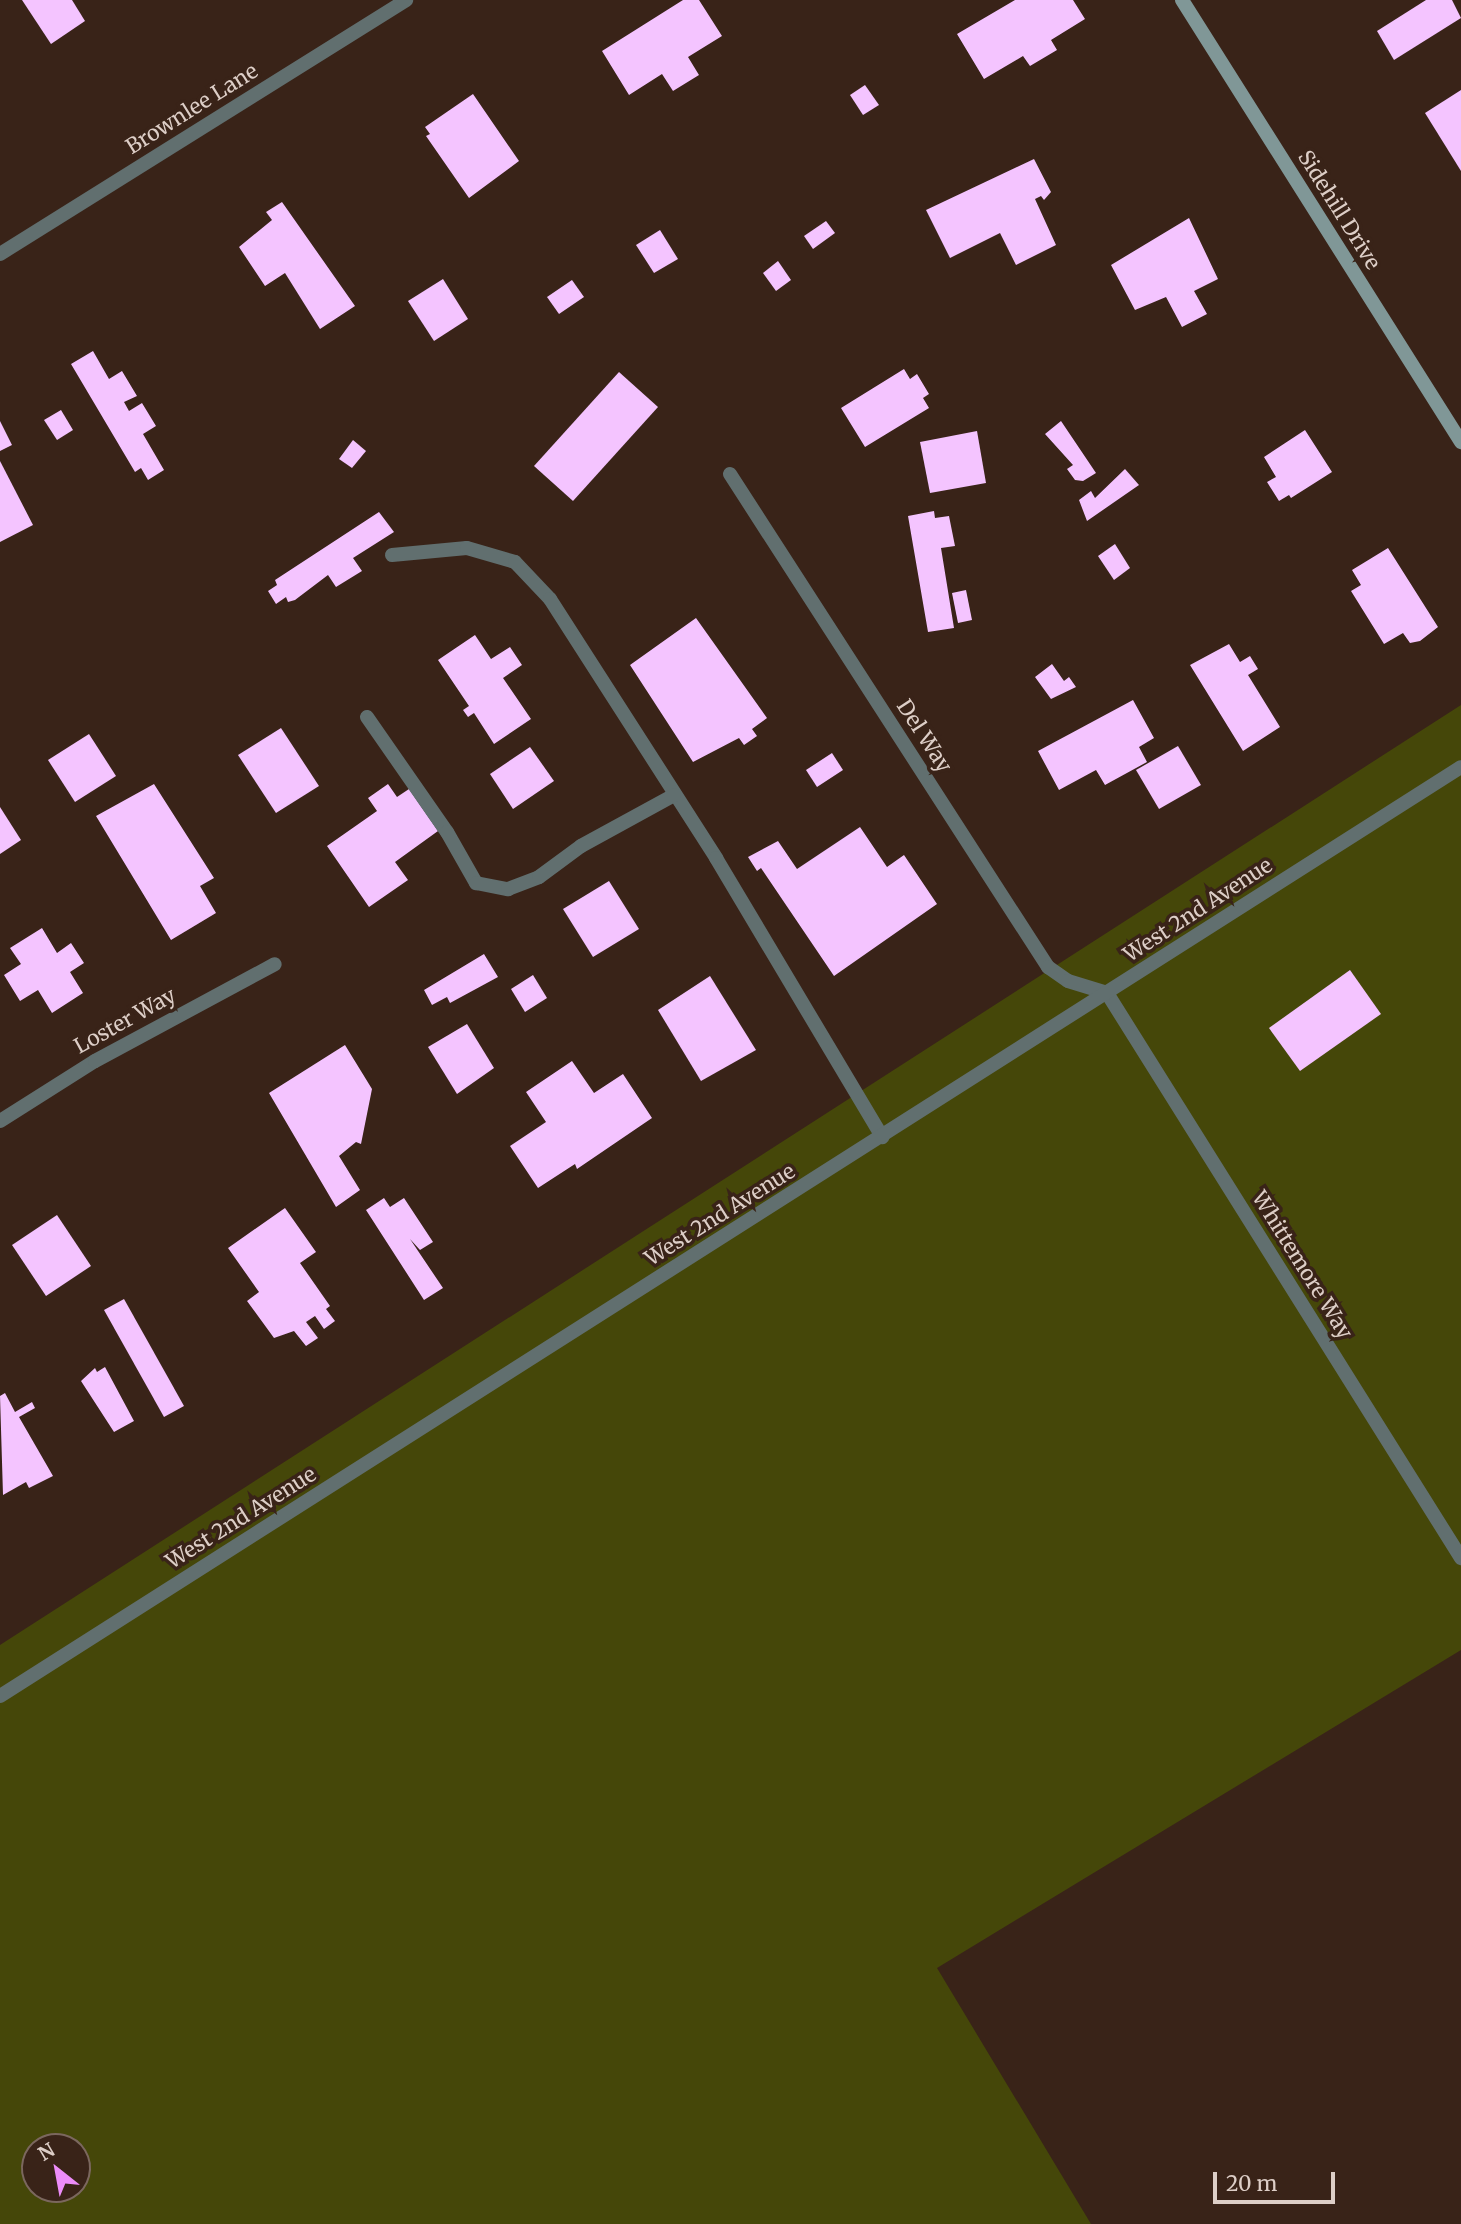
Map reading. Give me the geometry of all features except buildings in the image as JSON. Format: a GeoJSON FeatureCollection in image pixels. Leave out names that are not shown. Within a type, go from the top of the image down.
{"type":"FeatureCollection","features":[{"type":"Feature","properties":{"kind":"street","name":"Brownlee Lane"},"geometry":{"type":"LineString","coordinates":[[0,254],[406,0]]}},
{"type":"Feature","properties":{"kind":"street","name":"Sidehill Drive"},"geometry":{"type":"LineString","coordinates":[[1182,0],[1461,442]]}},
{"type":"Feature","properties":{"kind":"street","name":"Del Way"},"geometry":{"type":"LineString","coordinates":[[730,474],[1048,967],[1068,981],[1107,993]]}},
{"type":"Feature","properties":{"kind":"street"},"geometry":{"type":"LineString","coordinates":[[392,555],[467,548],[515,562],[550,599],[674,795],[882,1137]]}},
{"type":"Feature","properties":{"kind":"street"},"geometry":{"type":"LineString","coordinates":[[367,717],[447,832],[476,883],[508,889],[540,877],[581,846],[674,795]]}},
{"type":"Feature","properties":{"kind":"street","name":"West 2nd Avenue"},"geometry":{"type":"LineString","coordinates":[[0,1696],[1461,767]]}},
{"type":"Feature","properties":{"kind":"street","name":"Loster Way"},"geometry":{"type":"LineString","coordinates":[[0,1121],[118,1047],[275,964]]}},
{"type":"Feature","properties":{"kind":"street","name":"Whittemore Way"},"geometry":{"type":"LineString","coordinates":[[1107,993],[1461,1558]]}},
{"type":"Feature","properties":{"kind":"shaded area"},"geometry":{"type":"Polygon","coordinates":[[[1461,705],[1461,1650],[937,1968],[1091,2224],[0,2224],[0,1645],[1461,705]]]}}]}
